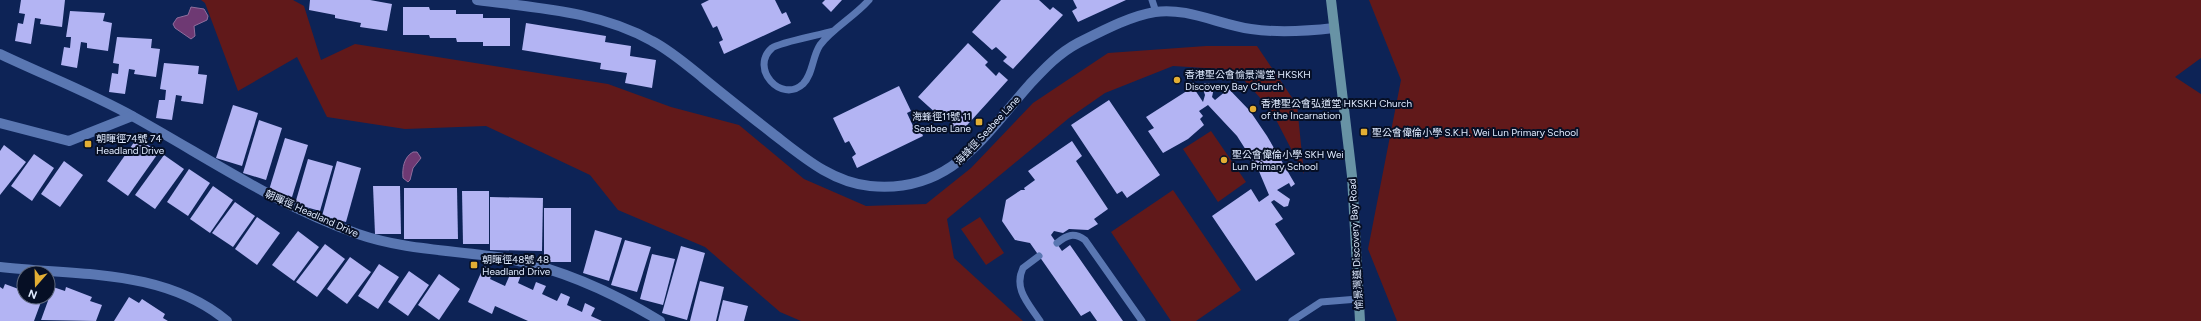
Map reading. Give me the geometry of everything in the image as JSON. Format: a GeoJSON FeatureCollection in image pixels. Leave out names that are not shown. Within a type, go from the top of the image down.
{"type":"FeatureCollection","features":[{"type":"Feature","properties":{"kind":"street","name":"海蜂徑 Seabee Lane"},"geometry":{"type":"LineString","coordinates":[[477,0],[589,17],[635,32],[674,55],[815,166],[854,183],[880,187],[920,182],[948,170],[968,154],[1043,70],[1059,55],[1077,44],[1138,16],[1156,12],[1175,11],[1253,30],[1334,28]]}},
{"type":"Feature","properties":{"kind":"street","name":"愉景灣道 Discovery Bay Road"},"geometry":{"type":"LineString","coordinates":[[1331,0],[1352,176],[1360,321]]}},
{"type":"Feature","properties":{"kind":"street","name":"朝暉徑 Headland Drive"},"geometry":{"type":"LineString","coordinates":[[0,54],[132,116],[270,195],[342,228],[393,243],[489,256],[545,268],[605,292],[660,321]]}},
{"type":"Feature","properties":{"kind":"street"},"geometry":{"type":"LineString","coordinates":[[0,123],[69,141],[132,116]]}},
{"type":"Feature","properties":{"kind":"street"},"geometry":{"type":"LineString","coordinates":[[0,267],[88,273],[158,285],[196,300],[228,321]]}},
{"type":"Feature","properties":{"kind":"lane"},"geometry":{"type":"LineString","coordinates":[[833,31],[781,44],[772,48],[766,57],[764,67],[767,77],[773,85],[783,89],[794,89],[803,84],[809,76],[814,56],[819,46],[833,31],[851,19],[869,0]]}},
{"type":"Feature","properties":{"kind":"lane"},"geometry":{"type":"LineString","coordinates":[[1152,0],[1156,12]]}},
{"type":"Feature","properties":{"kind":"lane"},"geometry":{"type":"LineString","coordinates":[[1057,243],[1072,235],[1078,235],[1085,240],[1142,321]]}},
{"type":"Feature","properties":{"kind":"lane"},"geometry":{"type":"LineString","coordinates":[[1039,256],[1023,268],[1019,287],[1040,321]]}},
{"type":"Feature","properties":{"kind":"lane"},"geometry":{"type":"LineString","coordinates":[[1292,321],[1321,302],[1358,299]]}},
{"type":"Feature","properties":{"kind":"shaded area"},"geometry":{"type":"Polygon","coordinates":[[[201,0],[293,0],[304,6],[321,60],[355,44],[608,84],[671,107],[739,125],[804,179],[866,206],[926,204],[971,168],[1033,103],[1108,53],[1206,46],[1257,46],[1297,105],[1304,174],[1271,110],[1235,70],[1173,66],[1105,93],[1069,118],[947,219],[954,258],[1023,321],[801,321],[780,312],[705,247],[618,210],[590,175],[486,126],[405,129],[327,117],[297,57],[238,91],[205,3],[201,0]]]}},
{"type":"Feature","properties":{"kind":"shaded area"},"geometry":{"type":"Polygon","coordinates":[[[1369,0],[2201,0],[2201,58],[2175,77],[2201,94],[2201,321],[1397,321],[1368,249],[1401,80],[1369,0]]]}},
{"type":"Feature","properties":{"kind":"shaded area"},"geometry":{"type":"Polygon","coordinates":[[[191,7],[204,9],[208,16],[207,20],[194,26],[195,36],[191,39],[175,28],[173,24],[177,18],[188,15],[191,7]]]}},
{"type":"Feature","properties":{"kind":"shaded area"},"geometry":{"type":"Polygon","coordinates":[[[1211,131],[1246,182],[1218,202],[1183,149],[1211,131]]]}},
{"type":"Feature","properties":{"kind":"shaded area"},"geometry":{"type":"Polygon","coordinates":[[[417,152],[421,158],[413,168],[410,180],[408,182],[403,178],[403,167],[410,154],[417,152]]]}},
{"type":"Feature","properties":{"kind":"shaded area"},"geometry":{"type":"Polygon","coordinates":[[[1173,190],[1241,290],[1196,321],[1171,321],[1111,232],[1173,190]]]}},
{"type":"Feature","properties":{"kind":"shaded area"},"geometry":{"type":"Polygon","coordinates":[[[980,217],[1004,253],[986,265],[961,229],[980,217]]]}},
{"type":"Feature","properties":{"kind":"building"},"geometry":{"type":"Polygon","coordinates":[[[21,0],[65,0],[62,27],[40,24],[41,19],[35,18],[31,44],[15,41],[18,23],[23,24],[25,14],[19,13],[21,0]]]}},
{"type":"Feature","properties":{"kind":"building"},"geometry":{"type":"Polygon","coordinates":[[[310,0],[370,0],[392,4],[387,31],[360,27],[361,23],[335,18],[335,15],[309,10],[310,0]]]}},
{"type":"Feature","properties":{"kind":"building"},"geometry":{"type":"Polygon","coordinates":[[[709,0],[775,0],[782,14],[786,12],[791,23],[724,54],[719,42],[723,40],[717,26],[713,28],[701,4],[709,0]]]}},
{"type":"Feature","properties":{"kind":"building"},"geometry":{"type":"Polygon","coordinates":[[[825,0],[842,0],[831,12],[822,3],[825,0]]]}},
{"type":"Feature","properties":{"kind":"building"},"geometry":{"type":"Polygon","coordinates":[[[1001,0],[1039,0],[1050,10],[1053,7],[1063,15],[1013,69],[1003,61],[1007,57],[996,47],[992,50],[972,32],[1001,0]]]}},
{"type":"Feature","properties":{"kind":"building"},"geometry":{"type":"Polygon","coordinates":[[[1073,0],[1126,0],[1078,22],[1072,11],[1077,8],[1073,0]]]}},
{"type":"Feature","properties":{"kind":"building"},"geometry":{"type":"Polygon","coordinates":[[[403,7],[429,7],[430,10],[456,10],[456,14],[483,14],[483,18],[510,18],[510,46],[483,46],[483,42],[457,42],[456,38],[430,38],[429,35],[403,35],[403,7]]]}},
{"type":"Feature","properties":{"kind":"building"},"geometry":{"type":"Polygon","coordinates":[[[70,11],[105,13],[103,21],[112,23],[108,51],[87,48],[87,43],[81,42],[77,68],[61,65],[64,47],[70,48],[71,37],[66,37],[70,11]]]}},
{"type":"Feature","properties":{"kind":"building"},"geometry":{"type":"Polygon","coordinates":[[[526,23],[606,36],[605,42],[631,46],[630,56],[656,60],[652,88],[625,83],[627,73],[600,69],[601,63],[522,50],[526,23]]]}},
{"type":"Feature","properties":{"kind":"building"},"geometry":{"type":"Polygon","coordinates":[[[117,37],[152,39],[151,48],[160,49],[156,77],[134,74],[135,70],[129,69],[125,94],[109,92],[112,73],[118,74],[119,64],[113,63],[117,37]]]}},
{"type":"Feature","properties":{"kind":"building"},"geometry":{"type":"Polygon","coordinates":[[[968,43],[988,62],[985,65],[996,76],[999,72],[1008,80],[959,134],[950,126],[953,122],[941,112],[938,115],[918,97],[968,43]]]}},
{"type":"Feature","properties":{"kind":"building"},"geometry":{"type":"Polygon","coordinates":[[[164,63],[199,66],[198,74],[207,75],[203,104],[181,101],[182,96],[176,95],[172,120],[156,118],[159,100],[165,100],[166,90],[160,89],[164,63]]]}},
{"type":"Feature","properties":{"kind":"building"},"geometry":{"type":"Polygon","coordinates":[[[1205,83],[1210,83],[1214,88],[1212,97],[1215,100],[1226,91],[1223,87],[1225,85],[1250,111],[1267,136],[1295,184],[1291,187],[1289,183],[1277,190],[1290,199],[1288,206],[1284,207],[1274,200],[1271,202],[1283,219],[1275,224],[1295,254],[1256,281],[1212,216],[1251,189],[1259,202],[1269,195],[1258,169],[1237,136],[1208,105],[1199,111],[1203,116],[1200,119],[1204,125],[1188,139],[1163,153],[1148,131],[1154,128],[1146,117],[1193,87],[1203,102],[1205,95],[1202,86],[1205,83]]]}},
{"type":"Feature","properties":{"kind":"building"},"geometry":{"type":"Polygon","coordinates":[[[899,86],[911,111],[907,113],[913,126],[918,124],[923,136],[857,168],[852,157],[856,154],[849,141],[845,143],[833,118],[899,86]]]}},
{"type":"Feature","properties":{"kind":"building"},"geometry":{"type":"Polygon","coordinates":[[[1109,100],[1160,175],[1127,198],[1122,191],[1117,194],[1071,125],[1109,100]]]}},
{"type":"Feature","properties":{"kind":"building"},"geometry":{"type":"Polygon","coordinates":[[[233,105],[258,113],[242,166],[216,158],[233,105]]]}},
{"type":"Feature","properties":{"kind":"building"},"geometry":{"type":"Polygon","coordinates":[[[259,120],[282,128],[266,180],[243,173],[259,120]]]}},
{"type":"Feature","properties":{"kind":"building"},"geometry":{"type":"Polygon","coordinates":[[[137,138],[159,152],[128,196],[107,181],[137,138]]]}},
{"type":"Feature","properties":{"kind":"building"},"geometry":{"type":"Polygon","coordinates":[[[285,138],[308,145],[292,197],[269,190],[285,138]]]}},
{"type":"Feature","properties":{"kind":"building"},"geometry":{"type":"Polygon","coordinates":[[[1072,141],[1082,156],[1076,161],[1108,209],[1094,219],[1098,224],[1088,230],[1069,229],[1063,233],[1054,231],[1051,235],[1062,251],[1070,245],[1123,321],[1097,321],[1090,311],[1081,316],[1030,243],[1015,240],[1002,221],[1006,200],[1021,190],[1025,190],[1024,188],[1035,180],[1028,171],[1072,141]]]}},
{"type":"Feature","properties":{"kind":"building"},"geometry":{"type":"Polygon","coordinates":[[[4,145],[26,162],[0,195],[0,151],[4,145]]]}},
{"type":"Feature","properties":{"kind":"building"},"geometry":{"type":"Polygon","coordinates":[[[34,154],[54,168],[32,201],[11,186],[34,154]]]}},
{"type":"Feature","properties":{"kind":"building"},"geometry":{"type":"Polygon","coordinates":[[[164,155],[184,169],[155,209],[135,195],[164,155]]]}},
{"type":"Feature","properties":{"kind":"building"},"geometry":{"type":"Polygon","coordinates":[[[308,159],[333,166],[320,211],[295,204],[308,159]]]}},
{"type":"Feature","properties":{"kind":"building"},"geometry":{"type":"Polygon","coordinates":[[[64,161],[83,175],[60,207],[41,194],[64,161]]]}},
{"type":"Feature","properties":{"kind":"building"},"geometry":{"type":"Polygon","coordinates":[[[337,161],[361,168],[346,222],[322,216],[337,161]]]}},
{"type":"Feature","properties":{"kind":"building"},"geometry":{"type":"Polygon","coordinates":[[[189,169],[210,183],[188,216],[167,202],[189,169]]]}},
{"type":"Feature","properties":{"kind":"building"},"geometry":{"type":"Polygon","coordinates":[[[213,186],[233,200],[210,233],[190,219],[213,186]]]}},
{"type":"Feature","properties":{"kind":"building"},"geometry":{"type":"Polygon","coordinates":[[[373,186],[400,186],[401,234],[375,234],[373,186]]]}},
{"type":"Feature","properties":{"kind":"building"},"geometry":{"type":"Polygon","coordinates":[[[404,188],[457,188],[458,239],[404,239],[404,188]]]}},
{"type":"Feature","properties":{"kind":"building"},"geometry":{"type":"Polygon","coordinates":[[[462,191],[489,191],[489,244],[463,244],[462,191]]]}},
{"type":"Feature","properties":{"kind":"building"},"geometry":{"type":"Polygon","coordinates":[[[490,197],[543,198],[542,251],[490,250],[490,197]]]}},
{"type":"Feature","properties":{"kind":"building"},"geometry":{"type":"Polygon","coordinates":[[[235,202],[255,216],[233,247],[212,233],[235,202]]]}},
{"type":"Feature","properties":{"kind":"building"},"geometry":{"type":"Polygon","coordinates":[[[544,208],[571,208],[571,262],[544,262],[544,208]]]}},
{"type":"Feature","properties":{"kind":"building"},"geometry":{"type":"Polygon","coordinates":[[[257,217],[280,233],[257,265],[235,249],[257,217]]]}},
{"type":"Feature","properties":{"kind":"building"},"geometry":{"type":"Polygon","coordinates":[[[595,230],[622,238],[609,281],[583,273],[595,230]]]}},
{"type":"Feature","properties":{"kind":"building"},"geometry":{"type":"Polygon","coordinates":[[[298,231],[319,247],[294,281],[272,265],[298,231]]]}},
{"type":"Feature","properties":{"kind":"building"},"geometry":{"type":"Polygon","coordinates":[[[625,240],[651,247],[637,292],[611,285],[625,240]]]}},
{"type":"Feature","properties":{"kind":"building"},"geometry":{"type":"Polygon","coordinates":[[[325,244],[345,259],[317,297],[296,282],[325,244]]]}},
{"type":"Feature","properties":{"kind":"building"},"geometry":{"type":"Polygon","coordinates":[[[681,246],[705,253],[687,320],[662,313],[681,246]]]}},
{"type":"Feature","properties":{"kind":"building"},"geometry":{"type":"Polygon","coordinates":[[[652,254],[675,259],[663,305],[640,299],[652,254]]]}},
{"type":"Feature","properties":{"kind":"building"},"geometry":{"type":"Polygon","coordinates":[[[350,257],[371,272],[347,304],[327,289],[350,257]]]}},
{"type":"Feature","properties":{"kind":"building"},"geometry":{"type":"Polygon","coordinates":[[[379,264],[399,277],[378,309],[358,296],[379,264]]]}},
{"type":"Feature","properties":{"kind":"building"},"geometry":{"type":"Polygon","coordinates":[[[484,266],[493,271],[490,279],[505,286],[512,270],[521,275],[518,283],[533,290],[536,282],[546,286],[542,294],[557,301],[561,293],[570,297],[567,305],[582,312],[585,303],[595,308],[591,316],[602,321],[528,321],[495,306],[492,314],[468,302],[484,266]]]}},
{"type":"Feature","properties":{"kind":"building"},"geometry":{"type":"Polygon","coordinates":[[[409,271],[429,285],[408,316],[388,302],[409,271]]]}},
{"type":"Feature","properties":{"kind":"building"},"geometry":{"type":"Polygon","coordinates":[[[439,274],[460,289],[439,320],[418,305],[439,274]]]}},
{"type":"Feature","properties":{"kind":"building"},"geometry":{"type":"Polygon","coordinates":[[[700,281],[724,287],[716,321],[690,321],[700,281]]]}},
{"type":"Feature","properties":{"kind":"building"},"geometry":{"type":"Polygon","coordinates":[[[5,284],[16,288],[16,305],[40,305],[34,321],[0,321],[0,287],[3,289],[5,284]]]}},
{"type":"Feature","properties":{"kind":"building"},"geometry":{"type":"Polygon","coordinates":[[[66,287],[92,297],[90,301],[102,305],[96,321],[41,320],[46,305],[56,305],[56,288],[65,291],[66,287]]]}},
{"type":"Feature","properties":{"kind":"building"},"geometry":{"type":"Polygon","coordinates":[[[129,297],[139,303],[142,299],[165,314],[163,318],[168,321],[114,321],[129,297]]]}},
{"type":"Feature","properties":{"kind":"building"},"geometry":{"type":"Polygon","coordinates":[[[723,300],[748,306],[744,321],[718,321],[723,300]]]}},
{"type":"Feature","properties":{"kind":"place","name":"香港聖公會愉景灣堂 HKSKH Discovery Bay Church"},"geometry":{"type":"Point","coordinates":[1177,80]}},
{"type":"Feature","properties":{"kind":"place","name":"香港聖公會弘道堂 HKSKH Church of the Incarnation"},"geometry":{"type":"Point","coordinates":[1253,109]}},
{"type":"Feature","properties":{"kind":"place","name":"海蜂徑11號 11 Seabee Lane"},"geometry":{"type":"Point","coordinates":[979,122]}},
{"type":"Feature","properties":{"kind":"place","name":"聖公會偉倫小學 S.K.H. Wei Lun Primary School"},"geometry":{"type":"Point","coordinates":[1364,132]}},
{"type":"Feature","properties":{"kind":"place","name":"朝暉徑74號 74 Headland Drive"},"geometry":{"type":"Point","coordinates":[88,144]}},
{"type":"Feature","properties":{"kind":"place","name":"聖公會偉倫小學 SKH Wei Lun Primary School"},"geometry":{"type":"Point","coordinates":[1224,160]}},
{"type":"Feature","properties":{"kind":"place","name":"朝暉徑48號 48 Headland Drive"},"geometry":{"type":"Point","coordinates":[474,265]}}]}
